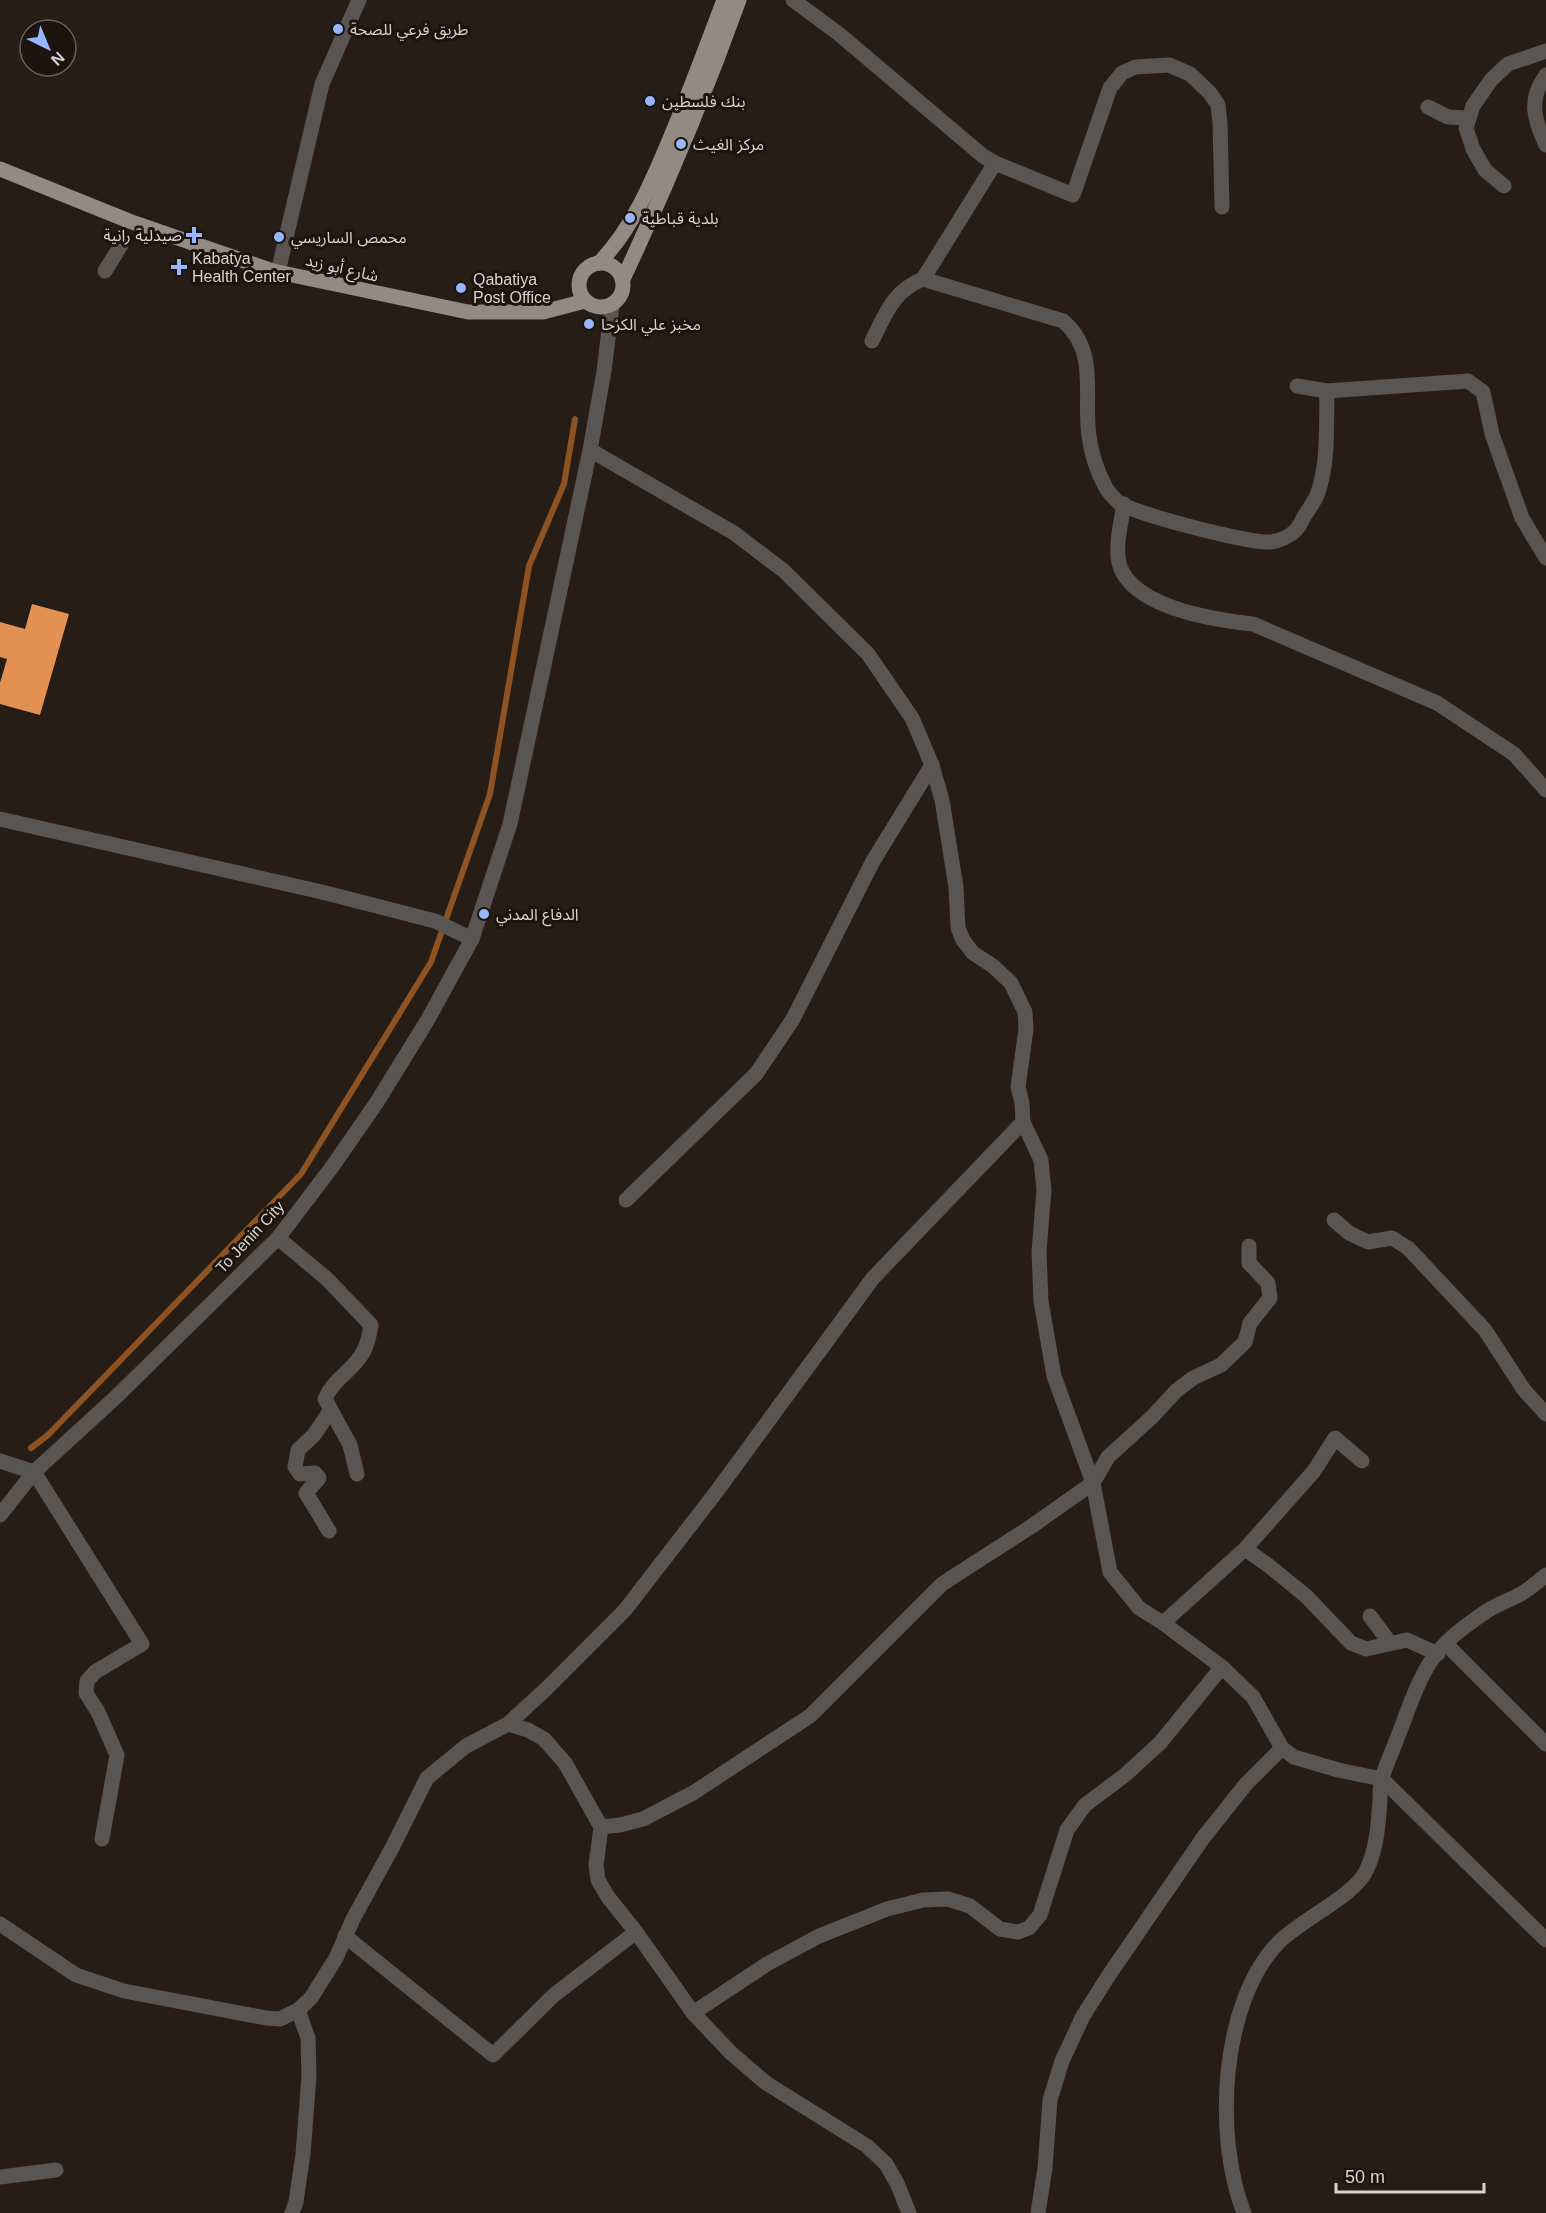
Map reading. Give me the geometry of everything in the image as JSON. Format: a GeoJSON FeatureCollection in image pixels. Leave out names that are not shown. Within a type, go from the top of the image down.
{"type":"FeatureCollection","features":[{"type":"Feature","properties":{"kind":"main road"},"geometry":{"type":"LineString","coordinates":[[724,0],[688,94],[635,214],[612,249],[599,263],[587,268],[579,280],[581,295],[585,301],[598,308],[612,305],[622,294],[623,279],[693,121],[739,0]]}},
{"type":"Feature","properties":{"kind":"main road","name":"شارع أبو زيد"},"geometry":{"type":"LineString","coordinates":[[0,169],[129,221],[278,272],[468,312],[543,312],[585,301]]}},
{"type":"Feature","properties":{"kind":"main road"},"geometry":{"type":"LineString","coordinates":[[599,263],[615,267],[623,279]]}},
{"type":"Feature","properties":{"kind":"street"},"geometry":{"type":"LineString","coordinates":[[278,272],[322,84],[359,0]]}},
{"type":"Feature","properties":{"kind":"street"},"geometry":{"type":"LineString","coordinates":[[793,0],[839,34],[983,156],[1073,195],[1110,88],[1122,73],[1135,66],[1169,64],[1190,74],[1210,93],[1218,105],[1222,207]]}},
{"type":"Feature","properties":{"kind":"street"},"geometry":{"type":"LineString","coordinates":[[1504,186],[1485,170],[1473,149],[1466,128],[1469,118],[1473,106],[1491,80],[1508,64],[1546,51]]}},
{"type":"Feature","properties":{"kind":"street"},"geometry":{"type":"LineString","coordinates":[[1546,75],[1533,101],[1538,128],[1546,145]]}},
{"type":"Feature","properties":{"kind":"street"},"geometry":{"type":"LineString","coordinates":[[1428,107],[1448,117],[1469,118]]}},
{"type":"Feature","properties":{"kind":"street"},"geometry":{"type":"LineString","coordinates":[[924,279],[995,163]]}},
{"type":"Feature","properties":{"kind":"street"},"geometry":{"type":"LineString","coordinates":[[105,272],[121,244]]}},
{"type":"Feature","properties":{"kind":"street"},"geometry":{"type":"LineString","coordinates":[[872,341],[895,297],[908,285],[924,279],[1063,321],[1073,329],[1082,344],[1088,369],[1089,437],[1107,490],[1124,504],[1177,523],[1252,540],[1271,542],[1285,538],[1296,530],[1317,495],[1324,461],[1327,392]]}},
{"type":"Feature","properties":{"kind":"street","name":"To Jenin City"},"geometry":{"type":"LineString","coordinates":[[0,1515],[34,1472],[117,1396],[278,1238],[332,1167],[377,1102],[427,1021],[472,939],[510,824],[590,450],[604,371],[612,305]]}},
{"type":"Feature","properties":{"kind":"street"},"geometry":{"type":"LineString","coordinates":[[1297,386],[1327,392],[1468,381],[1483,392],[1492,434],[1521,518],[1546,558]]}},
{"type":"Feature","properties":{"kind":"street"},"geometry":{"type":"LineString","coordinates":[[590,450],[734,533],[784,571],[868,654],[912,718],[932,765],[942,800],[956,887],[958,928],[963,940],[973,953],[993,966],[1011,983],[1025,1012],[1026,1029],[1018,1086],[1023,1122],[1041,1160],[1044,1190],[1038,1252],[1041,1301],[1054,1377],[1093,1483],[1110,1572],[1139,1608],[1222,1667],[1253,1697],[1282,1748],[1294,1758],[1382,1779],[1546,1940]]}},
{"type":"Feature","properties":{"kind":"street"},"geometry":{"type":"LineString","coordinates":[[1124,504],[1119,559],[1122,572],[1147,595],[1180,610],[1261,627],[1437,703],[1514,754],[1546,790]]}},
{"type":"Feature","properties":{"kind":"street"},"geometry":{"type":"LineString","coordinates":[[626,1200],[756,1074],[793,1019],[873,861],[932,765]]}},
{"type":"Feature","properties":{"kind":"street"},"geometry":{"type":"LineString","coordinates":[[0,819],[322,892],[435,921],[472,939]]}},
{"type":"Feature","properties":{"kind":"street"},"geometry":{"type":"LineString","coordinates":[[0,1924],[76,1975],[123,1991],[266,2018],[280,2019],[298,2010],[311,1998],[336,1958],[345,1936],[427,1778],[466,1746],[508,1724],[625,1610],[717,1491],[873,1278],[1023,1122]]}},
{"type":"Feature","properties":{"kind":"street"},"geometry":{"type":"LineString","coordinates":[[1334,1220],[1349,1233],[1368,1242],[1392,1238],[1408,1248],[1485,1330],[1524,1390],[1546,1414]]}},
{"type":"Feature","properties":{"kind":"street"},"geometry":{"type":"LineString","coordinates":[[278,1238],[327,1279],[370,1325],[368,1342],[360,1357],[329,1389],[325,1399],[330,1412],[350,1445],[357,1474]]}},
{"type":"Feature","properties":{"kind":"street"},"geometry":{"type":"LineString","coordinates":[[601,1827],[643,1819],[693,1793],[810,1716],[942,1584],[1032,1526],[1093,1483],[1108,1457],[1152,1417],[1176,1391],[1192,1378],[1221,1365],[1245,1342],[1250,1323],[1270,1298],[1268,1283],[1249,1263],[1249,1246]]}},
{"type":"Feature","properties":{"kind":"street"},"geometry":{"type":"LineString","coordinates":[[329,1531],[306,1493],[319,1478],[315,1473],[300,1474],[294,1467],[298,1450],[314,1435],[330,1412]]}},
{"type":"Feature","properties":{"kind":"street"},"geometry":{"type":"LineString","coordinates":[[1163,1623],[1245,1549],[1314,1471],[1335,1438],[1362,1461]]}},
{"type":"Feature","properties":{"kind":"street"},"geometry":{"type":"LineString","coordinates":[[0,1461],[34,1472],[142,1644],[95,1672],[87,1681],[86,1693],[98,1712],[117,1755],[102,1839]]}},
{"type":"Feature","properties":{"kind":"street"},"geometry":{"type":"LineString","coordinates":[[1245,1549],[1306,1596],[1351,1643],[1366,1649],[1407,1640],[1442,1649],[1546,1744]]}},
{"type":"Feature","properties":{"kind":"street"},"geometry":{"type":"LineString","coordinates":[[1244,2213],[1233,2169],[1227,2122],[1227,2087],[1231,2048],[1239,2014],[1250,1984],[1262,1963],[1279,1942],[1301,1923],[1352,1888],[1365,1874],[1373,1854],[1377,1833],[1382,1779],[1416,1689],[1431,1661],[1487,1611],[1524,1592],[1546,1575]]}},
{"type":"Feature","properties":{"kind":"street"},"geometry":{"type":"LineString","coordinates":[[1370,1616],[1390,1643]]}},
{"type":"Feature","properties":{"kind":"street"},"geometry":{"type":"LineString","coordinates":[[693,2013],[767,1964],[819,1936],[887,1909],[924,1900],[948,1899],[970,1906],[1000,1929],[1018,1932],[1029,1928],[1040,1915],[1067,1830],[1085,1805],[1125,1775],[1160,1743],[1222,1667]]}},
{"type":"Feature","properties":{"kind":"street"},"geometry":{"type":"LineString","coordinates":[[508,1724],[528,1730],[544,1739],[564,1763],[601,1827],[596,1865],[598,1880],[693,2013],[730,2053],[766,2083],[867,2146],[886,2164],[897,2183],[909,2213]]}},
{"type":"Feature","properties":{"kind":"street"},"geometry":{"type":"LineString","coordinates":[[1038,2213],[1045,2168],[1050,2100],[1062,2061],[1083,2016],[1203,1838],[1246,1784],[1282,1748]]}},
{"type":"Feature","properties":{"kind":"street"},"geometry":{"type":"LineString","coordinates":[[345,1936],[493,2055],[554,1995],[636,1932]]}},
{"type":"Feature","properties":{"kind":"street"},"geometry":{"type":"LineString","coordinates":[[292,2213],[296,2202],[303,2154],[309,2076],[308,2038],[298,2010]]}},
{"type":"Feature","properties":{"kind":"street"},"geometry":{"type":"LineString","coordinates":[[0,2177],[56,2170]]}},
{"type":"Feature","properties":{"kind":"building"},"geometry":{"type":"Polygon","coordinates":[[[32,604],[69,614],[40,715],[0,704],[0,683],[7,659],[0,657],[0,622],[25,629],[32,604]]]}},
{"type":"Feature","properties":{"kind":"waterway"},"geometry":{"type":"LineString","coordinates":[[31,1448],[48,1435],[301,1174],[431,962],[490,794],[529,566],[564,484],[575,419]]}},
{"type":"Feature","properties":{"kind":"place","name":"طريق فرعي للصحة"},"geometry":{"type":"Point","coordinates":[338,29]}},
{"type":"Feature","properties":{"kind":"place","name":"بنك فلسطين"},"geometry":{"type":"Point","coordinates":[650,101]}},
{"type":"Feature","properties":{"kind":"place","name":"مركز الغيث"},"geometry":{"type":"Point","coordinates":[681,144]}},
{"type":"Feature","properties":{"kind":"place","name":"بلدية قباطية"},"geometry":{"type":"Point","coordinates":[630,218]}},
{"type":"Feature","properties":{"kind":"place","name":"صيدلية رانية"},"geometry":{"type":"Point","coordinates":[194,235]}},
{"type":"Feature","properties":{"kind":"place","name":"محمص الساريسي"},"geometry":{"type":"Point","coordinates":[279,237]}},
{"type":"Feature","properties":{"kind":"place","name":"Kabatya Health Center"},"geometry":{"type":"Point","coordinates":[179,267]}},
{"type":"Feature","properties":{"kind":"place","name":"Qabatiya Post Office"},"geometry":{"type":"Point","coordinates":[461,288]}},
{"type":"Feature","properties":{"kind":"place","name":"مخبز علي الكزحا"},"geometry":{"type":"Point","coordinates":[589,324]}},
{"type":"Feature","properties":{"kind":"place","name":"الدفاع المدني"},"geometry":{"type":"Point","coordinates":[484,914]}}]}
